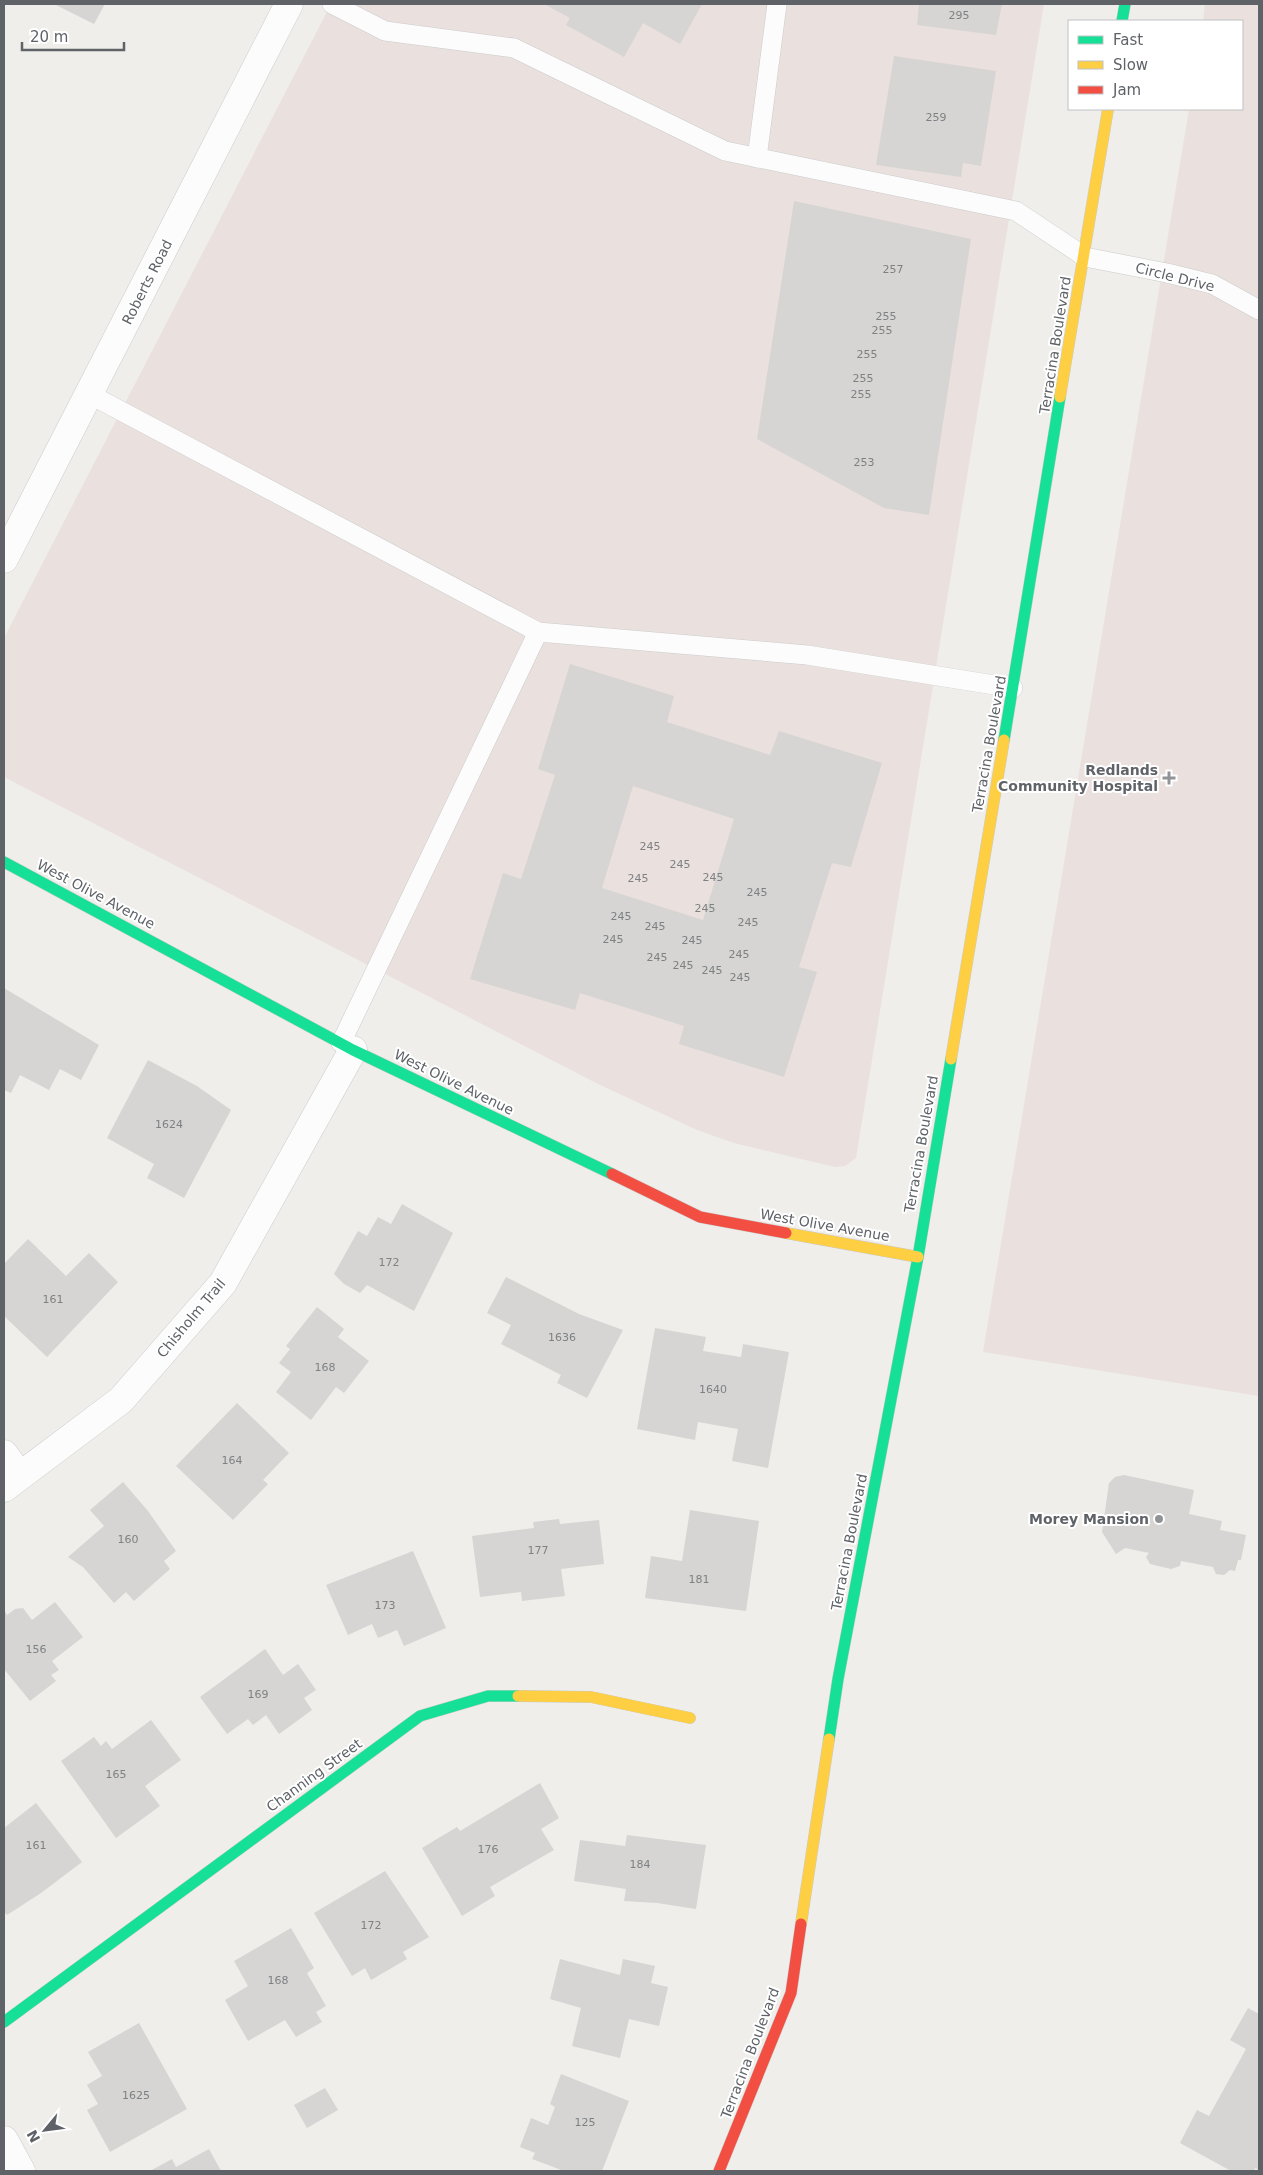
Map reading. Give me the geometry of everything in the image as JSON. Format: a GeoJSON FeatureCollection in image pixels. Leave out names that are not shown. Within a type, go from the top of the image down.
{"type":"FeatureCollection","features":[{"type":"Feature","properties":{"kind":"main road"},"geometry":{"type":"LineString","coordinates":[[1122,20],[1125,4]]}},
{"type":"Feature","properties":{"kind":"main road","name":"Terracina Boulevard"},"geometry":{"type":"LineString","coordinates":[[719,2171],[791,1993],[838,1679],[918,1257],[1108,110]]}},
{"type":"Feature","properties":{"kind":"main road","name":"West Olive Avenue"},"geometry":{"type":"LineString","coordinates":[[4,862],[347,1046],[700,1217],[918,1257]]}},
{"type":"Feature","properties":{"kind":"main road","name":"Channing Street"},"geometry":{"type":"LineString","coordinates":[[4,2022],[420,1716],[488,1696],[526,1696],[591,1697],[690,1718]]}},
{"type":"Feature","properties":{"kind":"street","name":"Roberts Road"},"geometry":{"type":"LineString","coordinates":[[4,559],[289,4]]}},
{"type":"Feature","properties":{"kind":"street","name":"Chisholm Trail"},"geometry":{"type":"LineString","coordinates":[[12,1482],[121,1400],[223,1283],[347,1046]]}},
{"type":"Feature","properties":{"kind":"street"},"geometry":{"type":"LineString","coordinates":[[4,1454],[12,1482]]}},
{"type":"Feature","properties":{"kind":"street"},"geometry":{"type":"LineString","coordinates":[[4,2140],[21,2171]]}},
{"type":"Feature","properties":{"kind":"lane"},"geometry":{"type":"LineString","coordinates":[[332,4],[385,31],[514,48],[725,151],[1016,211],[1085,257]]}},
{"type":"Feature","properties":{"kind":"lane"},"geometry":{"type":"LineString","coordinates":[[757,158],[777,4]]}},
{"type":"Feature","properties":{"kind":"lane","name":"Circle Drive"},"geometry":{"type":"LineString","coordinates":[[1085,257],[1212,284],[1259,310]]}},
{"type":"Feature","properties":{"kind":"lane"},"geometry":{"type":"LineString","coordinates":[[89,394],[538,632],[807,655],[1013,688]]}},
{"type":"Feature","properties":{"kind":"lane"},"geometry":{"type":"LineString","coordinates":[[347,1046],[538,632]]}},
{"type":"Feature","properties":{"kind":"shaded area"},"geometry":{"type":"Polygon","coordinates":[[[331,4],[1044,4],[856,1158],[845,1166],[835,1167],[734,1143],[697,1130],[598,1084],[4,777],[4,638],[331,4]]]}},
{"type":"Feature","properties":{"kind":"shaded area","name":"Redlands Community Hospital"},"geometry":{"type":"Polygon","coordinates":[[[1205,4],[1259,4],[1259,1396],[983,1352],[1189,110],[1243,110],[1243,20],[1203,20],[1205,4]]]}},
{"type":"Feature","properties":{"kind":"building"},"geometry":{"type":"Polygon","coordinates":[[[54,4],[105,4],[94,24],[54,4]]]}},
{"type":"Feature","properties":{"kind":"building"},"geometry":{"type":"Polygon","coordinates":[[[544,4],[702,4],[680,44],[643,23],[624,57],[566,25],[570,18],[544,4]]]}},
{"type":"Feature","properties":{"kind":"building"},"geometry":{"type":"Polygon","coordinates":[[[919,4],[1002,4],[996,35],[917,25],[919,4]]]}},
{"type":"Feature","properties":{"kind":"building"},"geometry":{"type":"Polygon","coordinates":[[[894,56],[996,71],[981,166],[963,163],[961,177],[876,165],[894,56]]]}},
{"type":"Feature","properties":{"kind":"building"},"geometry":{"type":"Polygon","coordinates":[[[794,201],[971,239],[929,515],[884,508],[757,439],[794,201]]]}},
{"type":"Feature","properties":{"kind":"building"},"geometry":{"type":"Polygon","coordinates":[[[570,664],[674,696],[667,722],[770,755],[779,731],[882,763],[851,867],[832,863],[799,967],[817,972],[784,1077],[679,1044],[684,1026],[580,993],[575,1010],[470,979],[503,873],[521,879],[555,775],[538,769],[570,664]],[[633,786],[602,888],[703,920],[734,819],[633,786]]]}},
{"type":"Feature","properties":{"kind":"building"},"geometry":{"type":"Polygon","coordinates":[[[4,988],[99,1045],[81,1080],[60,1069],[49,1090],[20,1075],[11,1093],[4,1090],[4,988]]]}},
{"type":"Feature","properties":{"kind":"building"},"geometry":{"type":"Polygon","coordinates":[[[148,1060],[197,1086],[231,1110],[184,1198],[147,1178],[154,1164],[107,1138],[148,1060]]]}},
{"type":"Feature","properties":{"kind":"building"},"geometry":{"type":"Polygon","coordinates":[[[402,1204],[453,1233],[414,1311],[367,1285],[360,1293],[344,1284],[334,1274],[358,1231],[367,1236],[378,1217],[391,1224],[402,1204]]]}},
{"type":"Feature","properties":{"kind":"building"},"geometry":{"type":"Polygon","coordinates":[[[28,1239],[66,1276],[89,1253],[118,1282],[47,1357],[4,1316],[4,1264],[28,1239]]]}},
{"type":"Feature","properties":{"kind":"building"},"geometry":{"type":"Polygon","coordinates":[[[506,1277],[579,1314],[623,1330],[587,1398],[557,1383],[561,1375],[501,1344],[511,1325],[487,1313],[506,1277]]]}},
{"type":"Feature","properties":{"kind":"building"},"geometry":{"type":"Polygon","coordinates":[[[317,1307],[344,1329],[338,1337],[369,1361],[344,1393],[336,1387],[311,1420],[276,1392],[291,1372],[279,1363],[290,1349],[286,1346],[317,1307]]]}},
{"type":"Feature","properties":{"kind":"building"},"geometry":{"type":"Polygon","coordinates":[[[655,1328],[706,1337],[703,1351],[741,1357],[743,1344],[789,1352],[768,1468],[732,1461],[738,1429],[698,1422],[695,1440],[637,1429],[655,1328]]]}},
{"type":"Feature","properties":{"kind":"building"},"geometry":{"type":"Polygon","coordinates":[[[237,1403],[289,1453],[263,1480],[268,1484],[233,1520],[176,1466],[237,1403]]]}},
{"type":"Feature","properties":{"kind":"building","name":"Morey Mansion"},"geometry":{"type":"Polygon","coordinates":[[[1124,1475],[1194,1490],[1189,1514],[1222,1521],[1220,1530],[1246,1535],[1241,1560],[1238,1560],[1235,1571],[1230,1570],[1224,1575],[1216,1574],[1213,1567],[1181,1561],[1180,1566],[1171,1569],[1150,1564],[1146,1557],[1149,1553],[1125,1548],[1116,1554],[1102,1532],[1109,1483],[1115,1477],[1124,1475]]]}},
{"type":"Feature","properties":{"kind":"building"},"geometry":{"type":"Polygon","coordinates":[[[123,1482],[148,1511],[176,1551],[164,1561],[170,1569],[134,1601],[126,1592],[114,1603],[83,1567],[68,1557],[104,1526],[90,1510],[123,1482]]]}},
{"type":"Feature","properties":{"kind":"building"},"geometry":{"type":"Polygon","coordinates":[[[690,1510],[759,1521],[746,1611],[645,1598],[651,1556],[682,1561],[690,1510]]]}},
{"type":"Feature","properties":{"kind":"building"},"geometry":{"type":"Polygon","coordinates":[[[559,1519],[560,1524],[599,1520],[604,1564],[561,1569],[565,1596],[522,1601],[521,1592],[480,1597],[472,1536],[534,1528],[533,1522],[559,1519]]]}},
{"type":"Feature","properties":{"kind":"building"},"geometry":{"type":"Polygon","coordinates":[[[413,1551],[446,1628],[404,1646],[397,1630],[378,1638],[372,1624],[348,1635],[326,1585],[413,1551]]]}},
{"type":"Feature","properties":{"kind":"building"},"geometry":{"type":"Polygon","coordinates":[[[55,1602],[83,1637],[52,1661],[59,1670],[51,1675],[56,1681],[30,1701],[4,1669],[4,1610],[7,1615],[15,1609],[23,1608],[32,1620],[55,1602]]]}},
{"type":"Feature","properties":{"kind":"building"},"geometry":{"type":"Polygon","coordinates":[[[265,1649],[283,1675],[298,1664],[316,1690],[304,1698],[312,1710],[279,1734],[266,1715],[253,1725],[248,1719],[227,1734],[200,1697],[265,1649]]]}},
{"type":"Feature","properties":{"kind":"building"},"geometry":{"type":"Polygon","coordinates":[[[151,1720],[181,1760],[145,1786],[160,1806],[116,1838],[61,1761],[94,1737],[101,1746],[106,1741],[112,1749],[151,1720]]]}},
{"type":"Feature","properties":{"kind":"building"},"geometry":{"type":"Polygon","coordinates":[[[540,1783],[559,1818],[541,1829],[554,1850],[490,1887],[495,1896],[462,1916],[422,1848],[457,1827],[460,1831],[540,1783]]]}},
{"type":"Feature","properties":{"kind":"building"},"geometry":{"type":"Polygon","coordinates":[[[36,1803],[82,1862],[41,1893],[7,1915],[4,1912],[4,1828],[36,1803]]]}},
{"type":"Feature","properties":{"kind":"building"},"geometry":{"type":"Polygon","coordinates":[[[627,1835],[706,1845],[696,1909],[657,1903],[624,1901],[626,1889],[574,1881],[580,1840],[625,1846],[627,1835]]]}},
{"type":"Feature","properties":{"kind":"building"},"geometry":{"type":"Polygon","coordinates":[[[385,1871],[429,1937],[403,1952],[407,1959],[371,1980],[365,1968],[352,1976],[314,1913],[385,1871]]]}},
{"type":"Feature","properties":{"kind":"building"},"geometry":{"type":"Polygon","coordinates":[[[291,1928],[314,1968],[307,1973],[326,2006],[316,2012],[322,2022],[296,2037],[285,2020],[248,2041],[225,2000],[248,1986],[234,1961],[291,1928]]]}},
{"type":"Feature","properties":{"kind":"building"},"geometry":{"type":"Polygon","coordinates":[[[560,1959],[620,1975],[623,1959],[655,1966],[651,1983],[668,1987],[659,2026],[629,2019],[620,2058],[572,2046],[581,2008],[550,1999],[560,1959]]]}},
{"type":"Feature","properties":{"kind":"building"},"geometry":{"type":"Polygon","coordinates":[[[1248,2008],[1259,2014],[1259,2170],[1255,2168],[1254,2171],[1231,2171],[1180,2143],[1197,2110],[1209,2116],[1246,2049],[1230,2040],[1248,2008]]]}},
{"type":"Feature","properties":{"kind":"building"},"geometry":{"type":"Polygon","coordinates":[[[139,2023],[187,2109],[110,2152],[87,2110],[98,2104],[87,2085],[102,2076],[88,2052],[139,2023]]]}},
{"type":"Feature","properties":{"kind":"building"},"geometry":{"type":"Polygon","coordinates":[[[561,2074],[629,2101],[602,2171],[564,2171],[532,2159],[535,2153],[520,2147],[531,2118],[548,2125],[555,2107],[550,2104],[561,2074]]]}},
{"type":"Feature","properties":{"kind":"building"},"geometry":{"type":"Polygon","coordinates":[[[325,2088],[338,2110],[307,2128],[294,2105],[325,2088]]]}},
{"type":"Feature","properties":{"kind":"building"},"geometry":{"type":"Polygon","coordinates":[[[209,2149],[221,2171],[150,2171],[172,2159],[176,2167],[209,2149]]]}},
{"type":"Feature","properties":{"kind":"traffic: fast"},"geometry":{"type":"LineString","coordinates":[[1122,20],[1125,4]]}},
{"type":"Feature","properties":{"kind":"traffic: fast"},"geometry":{"type":"LineString","coordinates":[[1004,740],[1060,397]]}},
{"type":"Feature","properties":{"kind":"traffic: fast"},"geometry":{"type":"LineString","coordinates":[[4,862],[353,1050],[612,1174]]}},
{"type":"Feature","properties":{"kind":"traffic: fast"},"geometry":{"type":"LineString","coordinates":[[829,1739],[838,1679],[918,1257],[951,1059]]}},
{"type":"Feature","properties":{"kind":"traffic: fast"},"geometry":{"type":"LineString","coordinates":[[4,2022],[420,1716],[488,1696],[518,1696]]}},
{"type":"Feature","properties":{"kind":"traffic: slow"},"geometry":{"type":"LineString","coordinates":[[1060,397],[1108,110]]}},
{"type":"Feature","properties":{"kind":"traffic: slow"},"geometry":{"type":"LineString","coordinates":[[951,1059],[1004,740]]}},
{"type":"Feature","properties":{"kind":"traffic: slow"},"geometry":{"type":"LineString","coordinates":[[786,1233],[918,1257]]}},
{"type":"Feature","properties":{"kind":"traffic: slow"},"geometry":{"type":"LineString","coordinates":[[518,1696],[591,1697],[690,1718]]}},
{"type":"Feature","properties":{"kind":"traffic: slow"},"geometry":{"type":"LineString","coordinates":[[801,1924],[829,1739]]}},
{"type":"Feature","properties":{"kind":"traffic: jam"},"geometry":{"type":"LineString","coordinates":[[612,1174],[700,1217],[786,1233]]}},
{"type":"Feature","properties":{"kind":"traffic: jam"},"geometry":{"type":"LineString","coordinates":[[719,2171],[791,1993],[801,1924]]}},
{"type":"Feature","properties":{"kind":"place","name":"Redlands Community Hospital"},"geometry":{"type":"Point","coordinates":[1169,778]}},
{"type":"Feature","properties":{"kind":"place","name":"Morey Mansion"},"geometry":{"type":"Point","coordinates":[1159,1519]}}]}
